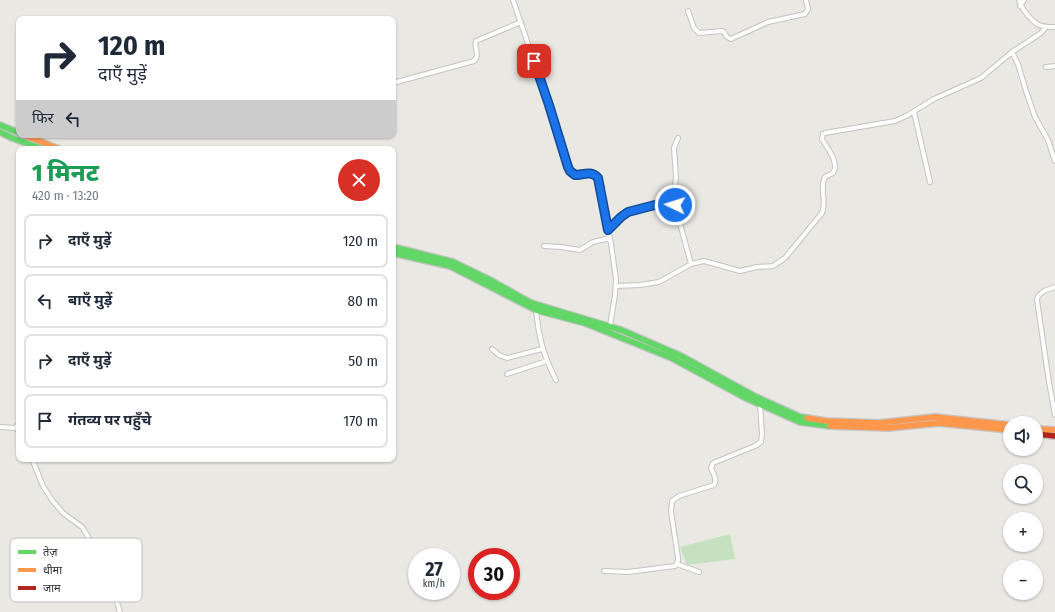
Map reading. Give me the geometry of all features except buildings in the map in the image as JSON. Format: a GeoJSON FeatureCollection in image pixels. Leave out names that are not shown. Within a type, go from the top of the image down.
{"type":"FeatureCollection","features":[{"type":"Feature","properties":{"kind":"street"},"geometry":{"type":"LineString","coordinates":[[513,0],[549,105],[568,167],[575,175],[589,173],[598,178],[610,238],[616,286],[610,326]]}},
{"type":"Feature","properties":{"kind":"street"},"geometry":{"type":"LineString","coordinates":[[688,11],[694,28],[699,33],[722,31],[726,37],[731,38],[768,22],[805,14],[808,9],[806,0]]}},
{"type":"Feature","properties":{"kind":"street"},"geometry":{"type":"LineString","coordinates":[[1019,0],[1020,6],[1037,24],[1055,28]]}},
{"type":"Feature","properties":{"kind":"street"},"geometry":{"type":"LineString","coordinates":[[1020,6],[1024,0]]}},
{"type":"Feature","properties":{"kind":"street"},"geometry":{"type":"LineString","coordinates":[[396,82],[474,61],[478,55],[474,45],[476,40],[520,22]]}},
{"type":"Feature","properties":{"kind":"street"},"geometry":{"type":"LineString","coordinates":[[616,286],[640,285],[658,282],[691,264],[704,261],[740,271],[757,267],[773,266],[780,263],[804,236],[824,209],[823,182],[825,177],[833,173],[835,168],[832,155],[822,138],[823,134],[895,121],[914,112],[934,100],[981,78],[1012,52],[1041,33],[1046,27]]}},
{"type":"Feature","properties":{"kind":"street"},"geometry":{"type":"LineString","coordinates":[[1012,52],[1018,64],[1035,117],[1048,140],[1055,161]]}},
{"type":"Feature","properties":{"kind":"street"},"geometry":{"type":"LineString","coordinates":[[1046,67],[1055,66]]}},
{"type":"Feature","properties":{"kind":"street"},"geometry":{"type":"LineString","coordinates":[[914,112],[930,182]]}},
{"type":"Feature","properties":{"kind":"street"},"geometry":{"type":"LineString","coordinates":[[0,125],[16,132]]}},
{"type":"Feature","properties":{"kind":"street"},"geometry":{"type":"LineString","coordinates":[[0,132],[35,146]]}},
{"type":"Feature","properties":{"kind":"street"},"geometry":{"type":"LineString","coordinates":[[32,138],[52,146]]}},
{"type":"Feature","properties":{"kind":"street"},"geometry":{"type":"LineString","coordinates":[[678,138],[674,148],[676,178],[674,200],[680,229],[691,264]]}},
{"type":"Feature","properties":{"kind":"street"},"geometry":{"type":"LineString","coordinates":[[608,230],[628,212],[674,200]]}},
{"type":"Feature","properties":{"kind":"street"},"geometry":{"type":"LineString","coordinates":[[544,246],[580,250],[593,242],[610,238]]}},
{"type":"Feature","properties":{"kind":"street"},"geometry":{"type":"LineString","coordinates":[[396,248],[453,262],[490,280],[531,303],[610,326],[681,356],[754,396],[800,417],[826,421],[879,423],[935,417],[1003,424]]}},
{"type":"Feature","properties":{"kind":"street"},"geometry":{"type":"LineString","coordinates":[[396,254],[441,263],[458,269],[536,310],[592,326],[672,358],[792,420],[816,426],[888,428],[939,423],[1003,429]]}},
{"type":"Feature","properties":{"kind":"street"},"geometry":{"type":"LineString","coordinates":[[1055,287],[1044,290],[1038,296],[1037,300],[1055,415]]}},
{"type":"Feature","properties":{"kind":"street"},"geometry":{"type":"LineString","coordinates":[[536,310],[542,349],[556,380]]}},
{"type":"Feature","properties":{"kind":"street"},"geometry":{"type":"LineString","coordinates":[[492,349],[499,355],[507,358],[542,349]]}},
{"type":"Feature","properties":{"kind":"street"},"geometry":{"type":"LineString","coordinates":[[507,374],[547,361]]}},
{"type":"Feature","properties":{"kind":"street"},"geometry":{"type":"LineString","coordinates":[[677,564],[678,558],[671,511],[672,501],[674,498],[679,496],[714,486],[716,480],[711,468],[713,463],[755,446],[761,442],[760,404]]}},
{"type":"Feature","properties":{"kind":"street"},"geometry":{"type":"LineString","coordinates":[[0,427],[16,430]]}},
{"type":"Feature","properties":{"kind":"street"},"geometry":{"type":"LineString","coordinates":[[1043,429],[1055,430]]}},
{"type":"Feature","properties":{"kind":"street"},"geometry":{"type":"LineString","coordinates":[[1043,435],[1055,436]]}},
{"type":"Feature","properties":{"kind":"street"},"geometry":{"type":"LineString","coordinates":[[33,462],[40,481],[52,500],[63,513],[79,525],[89,538]]}},
{"type":"Feature","properties":{"kind":"street"},"geometry":{"type":"LineString","coordinates":[[604,571],[618,573],[640,571],[672,567],[677,564]]}},
{"type":"Feature","properties":{"kind":"street"},"geometry":{"type":"LineString","coordinates":[[677,564],[698,572]]}},
{"type":"Feature","properties":{"kind":"street"},"geometry":{"type":"LineString","coordinates":[[117,602],[120,612]]}},
{"type":"Feature","properties":{"kind":"green space"},"geometry":{"type":"Polygon","coordinates":[[[730,534],[735,559],[687,565],[680,547],[730,534]]]}},
{"type":"Feature","properties":{"kind":"traffic: fast"},"geometry":{"type":"LineString","coordinates":[[0,125],[16,132]]}},
{"type":"Feature","properties":{"kind":"traffic: fast"},"geometry":{"type":"LineString","coordinates":[[0,132],[35,146]]}},
{"type":"Feature","properties":{"kind":"traffic: fast"},"geometry":{"type":"LineString","coordinates":[[396,248],[453,262],[490,280],[531,303],[621,330],[681,356],[754,396],[800,417],[807,418]]}},
{"type":"Feature","properties":{"kind":"traffic: fast"},"geometry":{"type":"LineString","coordinates":[[396,254],[450,266],[536,310],[585,323],[672,358],[746,398],[800,422],[830,426]]}},
{"type":"Feature","properties":{"kind":"traffic: slow"},"geometry":{"type":"LineString","coordinates":[[32,138],[52,146]]}},
{"type":"Feature","properties":{"kind":"traffic: slow"},"geometry":{"type":"LineString","coordinates":[[807,418],[826,421],[879,423],[935,417],[1003,424]]}},
{"type":"Feature","properties":{"kind":"traffic: slow"},"geometry":{"type":"LineString","coordinates":[[830,426],[888,428],[939,423],[1003,429]]}},
{"type":"Feature","properties":{"kind":"traffic: slow"},"geometry":{"type":"LineString","coordinates":[[1043,429],[1055,430]]}},
{"type":"Feature","properties":{"kind":"traffic: jam"},"geometry":{"type":"LineString","coordinates":[[1043,435],[1055,436]]}},
{"type":"Feature","properties":{"kind":"route"},"geometry":{"type":"LineString","coordinates":[[534,61],[570,171],[575,175],[589,173],[593,174],[598,178],[608,230],[628,212],[674,200],[675,205]]}}]}
